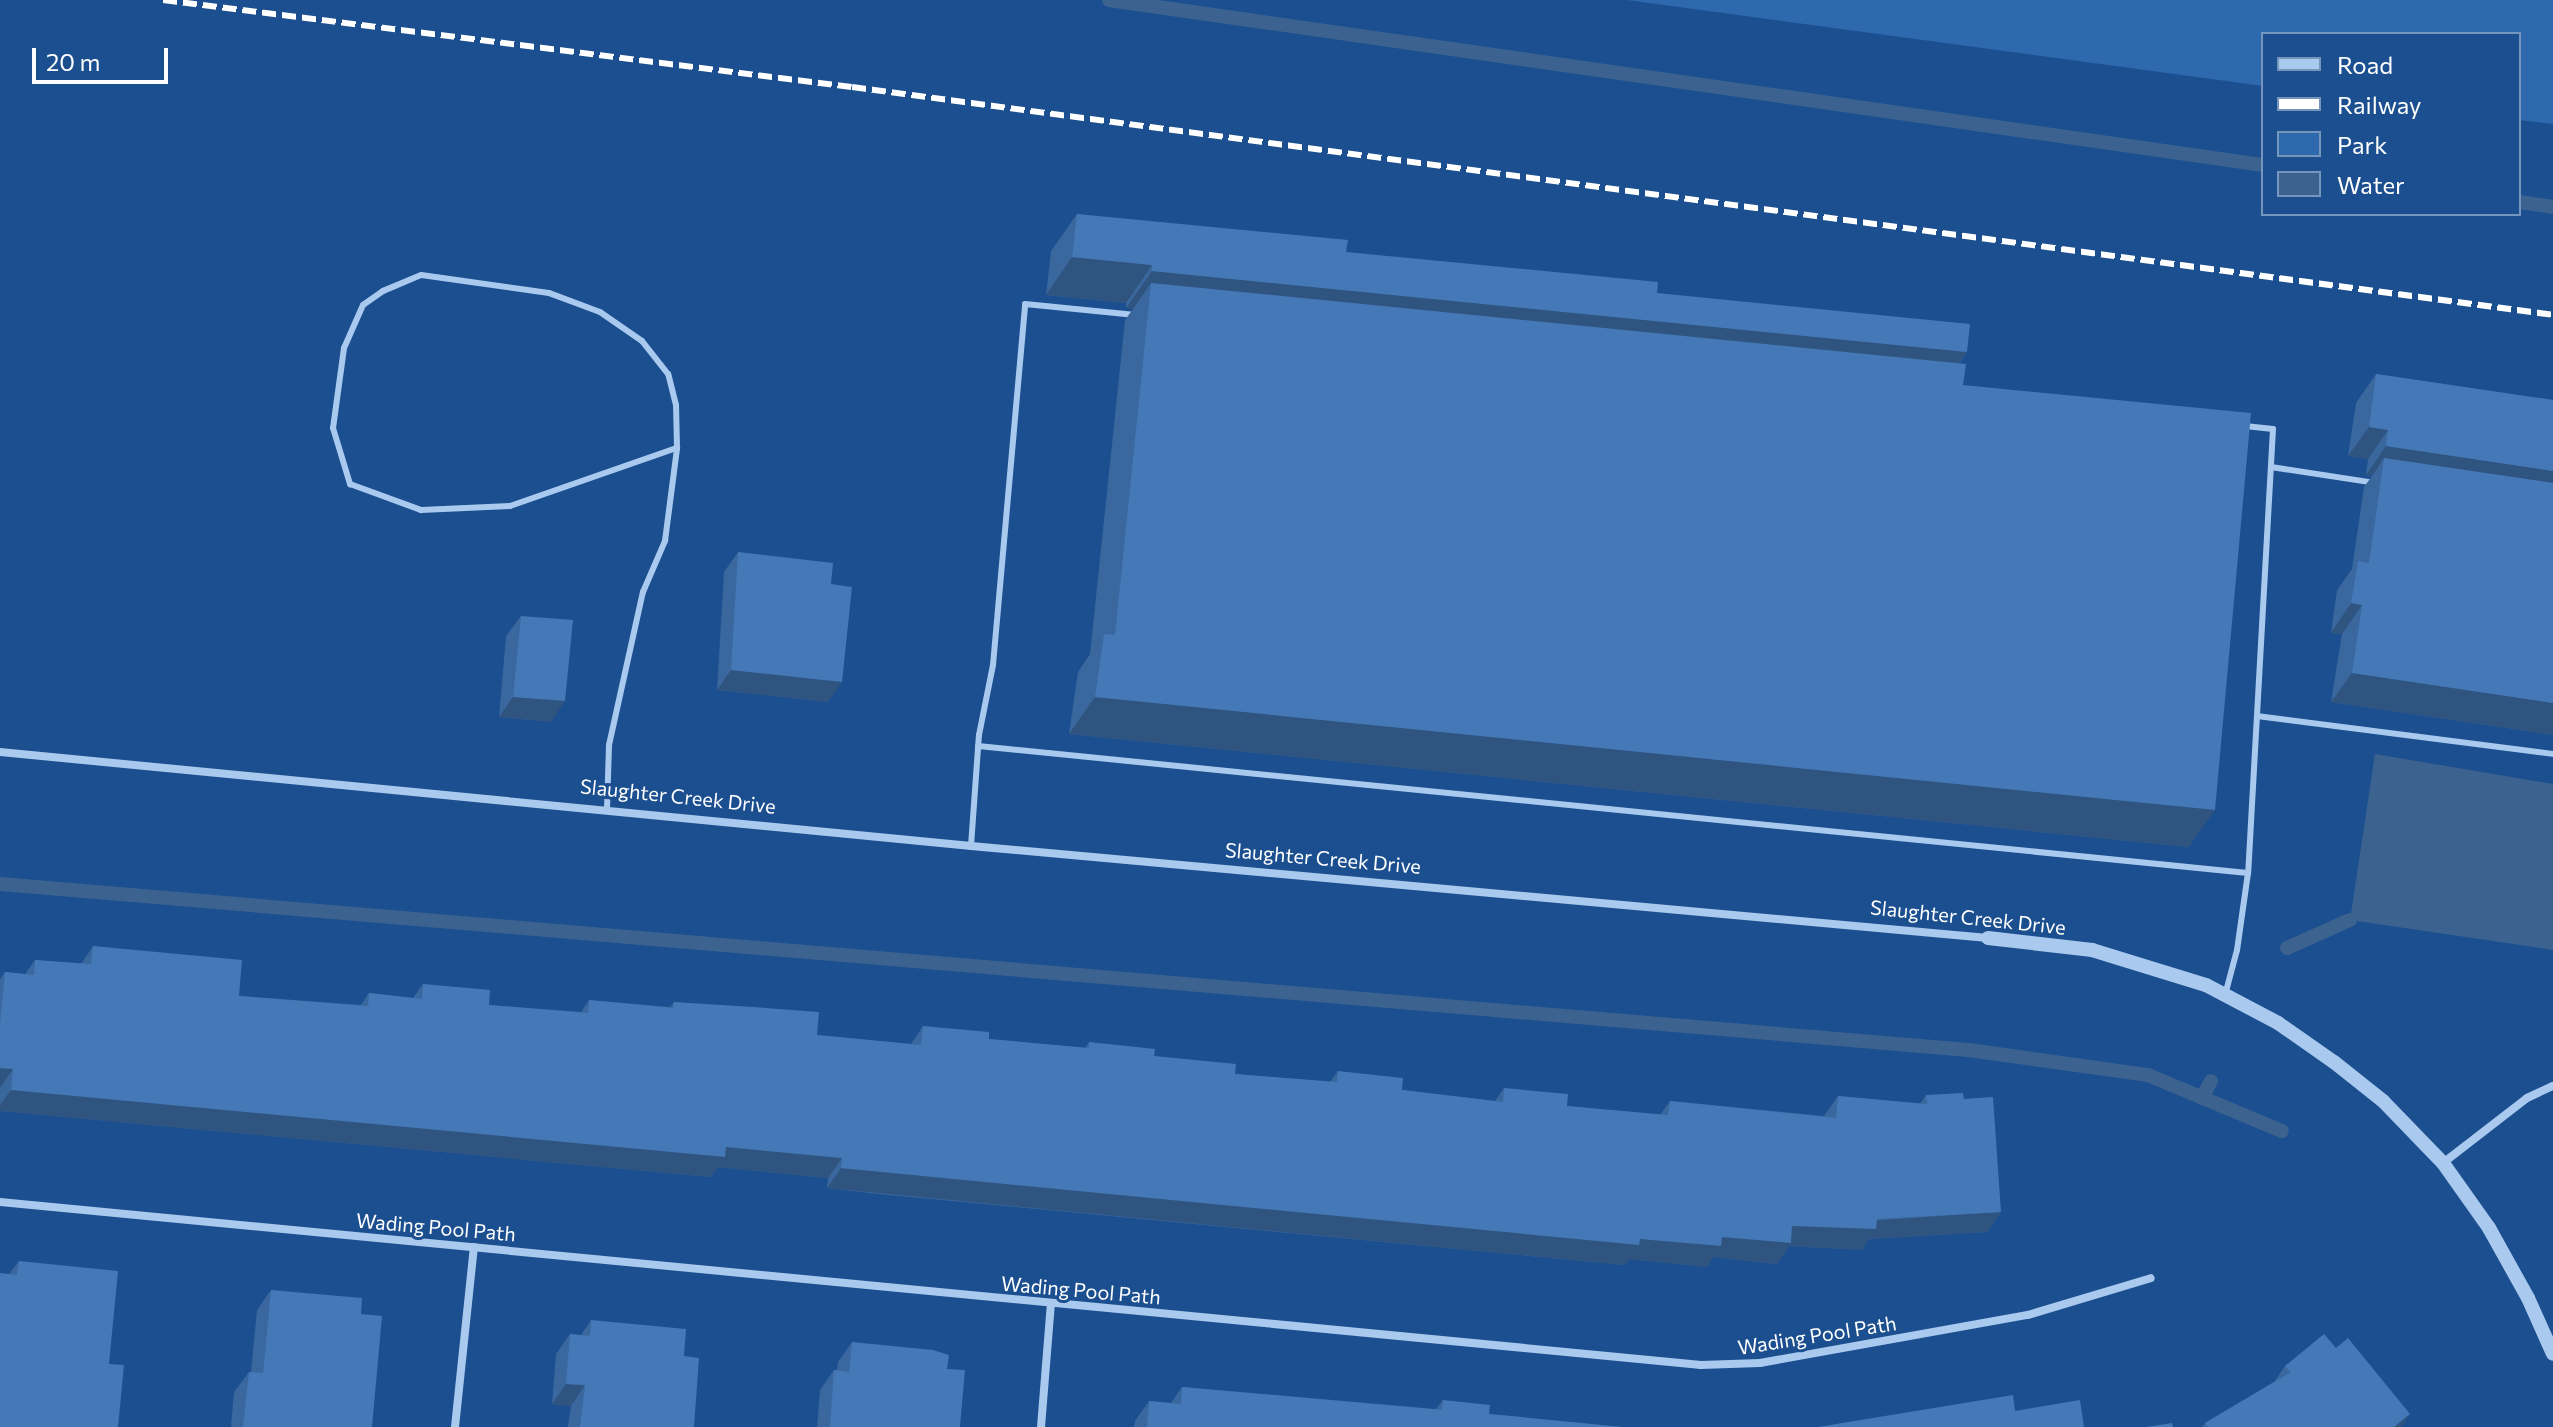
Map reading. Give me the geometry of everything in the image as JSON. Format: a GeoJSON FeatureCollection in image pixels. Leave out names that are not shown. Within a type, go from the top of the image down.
{"type":"FeatureCollection","features":[{"type":"Feature","properties":{"kind":"street","name":"Slaughter Creek Drive"},"geometry":{"type":"LineString","coordinates":[[0,752],[2092,950],[2180,976],[2278,1023],[2383,1101],[2443,1163],[2489,1228],[2528,1298],[2553,1354]]}},
{"type":"Feature","properties":{"kind":"street"},"geometry":{"type":"LineString","coordinates":[[2443,1163],[2527,1098],[2553,1086]]}},
{"type":"Feature","properties":{"kind":"street","name":"Wading Pool Path"},"geometry":{"type":"LineString","coordinates":[[0,1202],[1701,1365],[1760,1363],[2028,1315],[2151,1278]]}},
{"type":"Feature","properties":{"kind":"street"},"geometry":{"type":"LineString","coordinates":[[455,1427],[474,1247]]}},
{"type":"Feature","properties":{"kind":"street"},"geometry":{"type":"LineString","coordinates":[[1041,1427],[1051,1304]]}},
{"type":"Feature","properties":{"kind":"lane"},"geometry":{"type":"LineString","coordinates":[[607,809],[609,745],[643,592],[665,541],[677,448],[676,405],[668,374],[642,341],[600,312],[549,293],[421,275],[383,291],[363,305],[344,348],[333,428],[350,484],[421,510],[510,506],[677,448]]}},
{"type":"Feature","properties":{"kind":"lane"},"geometry":{"type":"LineString","coordinates":[[971,846],[978,746],[993,665],[1025,304],[1151,317]]}},
{"type":"Feature","properties":{"kind":"lane"},"geometry":{"type":"LineString","coordinates":[[2225,996],[2237,950],[2248,873],[2273,429],[2241,426]]}},
{"type":"Feature","properties":{"kind":"lane"},"geometry":{"type":"LineString","coordinates":[[2271,467],[2380,483]]}},
{"type":"Feature","properties":{"kind":"lane"},"geometry":{"type":"LineString","coordinates":[[2257,716],[2553,754]]}},
{"type":"Feature","properties":{"kind":"lane"},"geometry":{"type":"LineString","coordinates":[[978,746],[2248,873]]}},
{"type":"Feature","properties":{"kind":"green space"},"geometry":{"type":"Polygon","coordinates":[[[1627,0],[2553,0],[2553,124],[2521,120],[2521,32],[2261,32],[2261,86],[1627,0]]]}},
{"type":"Feature","properties":{"kind":"water"},"geometry":{"type":"Polygon","coordinates":[[[2375,754],[2553,784],[2553,950],[2350,920],[2375,754]]]}},
{"type":"Feature","properties":{"kind":"building"},"geometry":{"type":"Polygon","coordinates":[[[1077,214],[1348,240],[1346,252],[1658,282],[1657,293],[1970,324],[1967,352],[1152,271],[1152,265],[1072,257],[1077,214]]]}},
{"type":"Feature","properties":{"kind":"building"},"geometry":{"type":"Polygon","coordinates":[[[1151,283],[1966,364],[1963,385],[2251,413],[2215,810],[1095,697],[1104,634],[1115,635],[1151,283]]]}},
{"type":"Feature","properties":{"kind":"building"},"geometry":{"type":"Polygon","coordinates":[[[2376,374],[2553,400],[2553,471],[2386,446],[2388,430],[2369,427],[2376,374]]]}},
{"type":"Feature","properties":{"kind":"building"},"geometry":{"type":"Polygon","coordinates":[[[2384,458],[2553,483],[2553,703],[2352,673],[2362,605],[2351,603],[2358,561],[2369,563],[2384,458]]]}},
{"type":"Feature","properties":{"kind":"building"},"geometry":{"type":"Polygon","coordinates":[[[738,552],[833,563],[831,584],[852,587],[842,682],[731,670],[738,552]]]}},
{"type":"Feature","properties":{"kind":"building"},"geometry":{"type":"Polygon","coordinates":[[[521,616],[573,620],[565,701],[513,697],[521,616]]]}},
{"type":"Feature","properties":{"kind":"building"},"geometry":{"type":"Polygon","coordinates":[[[93,946],[242,960],[239,996],[368,1006],[369,993],[422,999],[423,984],[490,990],[489,1005],[588,1013],[589,1000],[673,1008],[674,1002],[819,1012],[817,1035],[921,1045],[923,1026],[989,1032],[989,1039],[1089,1048],[1089,1042],[1155,1049],[1154,1056],[1236,1064],[1235,1074],[1337,1082],[1338,1071],[1403,1078],[1402,1090],[1503,1102],[1504,1088],[1568,1094],[1567,1106],[1668,1115],[1670,1101],[1836,1118],[1838,1096],[1927,1104],[1926,1095],[1963,1093],[1964,1099],[1993,1097],[2001,1212],[1877,1219],[1876,1229],[1792,1226],[1791,1243],[1722,1237],[1721,1246],[1640,1239],[1639,1245],[841,1168],[842,1158],[726,1147],[725,1157],[11,1090],[13,1069],[0,1068],[5,972],[34,975],[35,960],[91,964],[93,946]]]}},
{"type":"Feature","properties":{"kind":"building"},"geometry":{"type":"Polygon","coordinates":[[[19,1261],[118,1271],[109,1364],[124,1365],[118,1427],[0,1427],[0,1273],[17,1275],[19,1261]]]}},
{"type":"Feature","properties":{"kind":"building"},"geometry":{"type":"Polygon","coordinates":[[[271,1290],[362,1298],[361,1314],[382,1316],[372,1427],[243,1427],[249,1372],[263,1373],[271,1290]]]}},
{"type":"Feature","properties":{"kind":"building"},"geometry":{"type":"Polygon","coordinates":[[[591,1320],[686,1329],[684,1356],[699,1358],[694,1427],[580,1427],[585,1385],[566,1384],[570,1334],[590,1336],[591,1320]]]}},
{"type":"Feature","properties":{"kind":"building"},"geometry":{"type":"Polygon","coordinates":[[[2324,1334],[2336,1348],[2348,1338],[2410,1414],[2394,1427],[2208,1427],[2205,1423],[2291,1372],[2285,1366],[2324,1334]]]}},
{"type":"Feature","properties":{"kind":"building"},"geometry":{"type":"Polygon","coordinates":[[[852,1342],[933,1350],[949,1355],[947,1369],[965,1370],[960,1427],[830,1427],[834,1370],[849,1372],[852,1342]]]}},
{"type":"Feature","properties":{"kind":"building"},"geometry":{"type":"Polygon","coordinates":[[[1182,1387],[1442,1410],[1443,1400],[1490,1405],[1489,1414],[1622,1427],[1147,1427],[1149,1401],[1181,1404],[1182,1387]]]}},
{"type":"Feature","properties":{"kind":"building"},"geometry":{"type":"Polygon","coordinates":[[[2013,1395],[2015,1411],[2080,1400],[2084,1427],[1818,1427],[2013,1395]]]}},
{"type":"Feature","properties":{"kind":"building"},"geometry":{"type":"Polygon","coordinates":[[[2172,1423],[2173,1427],[2146,1427],[2172,1423]]]}},
{"type":"Feature","properties":{"kind":"waterway"},"geometry":{"type":"LineString","coordinates":[[1109,0],[2261,165]]}},
{"type":"Feature","properties":{"kind":"waterway"},"geometry":{"type":"LineString","coordinates":[[2521,202],[2553,207]]}},
{"type":"Feature","properties":{"kind":"waterway"},"geometry":{"type":"LineString","coordinates":[[0,884],[1969,1050],[2148,1075],[2282,1131]]}},
{"type":"Feature","properties":{"kind":"waterway"},"geometry":{"type":"LineString","coordinates":[[2287,948],[2350,920]]}},
{"type":"Feature","properties":{"kind":"waterway"},"geometry":{"type":"LineString","coordinates":[[2202,1098],[2211,1081]]}},
{"type":"Feature","properties":{"kind":"railway"},"geometry":{"type":"LineString","coordinates":[[163,0],[852,87],[2553,315]]}}]}
